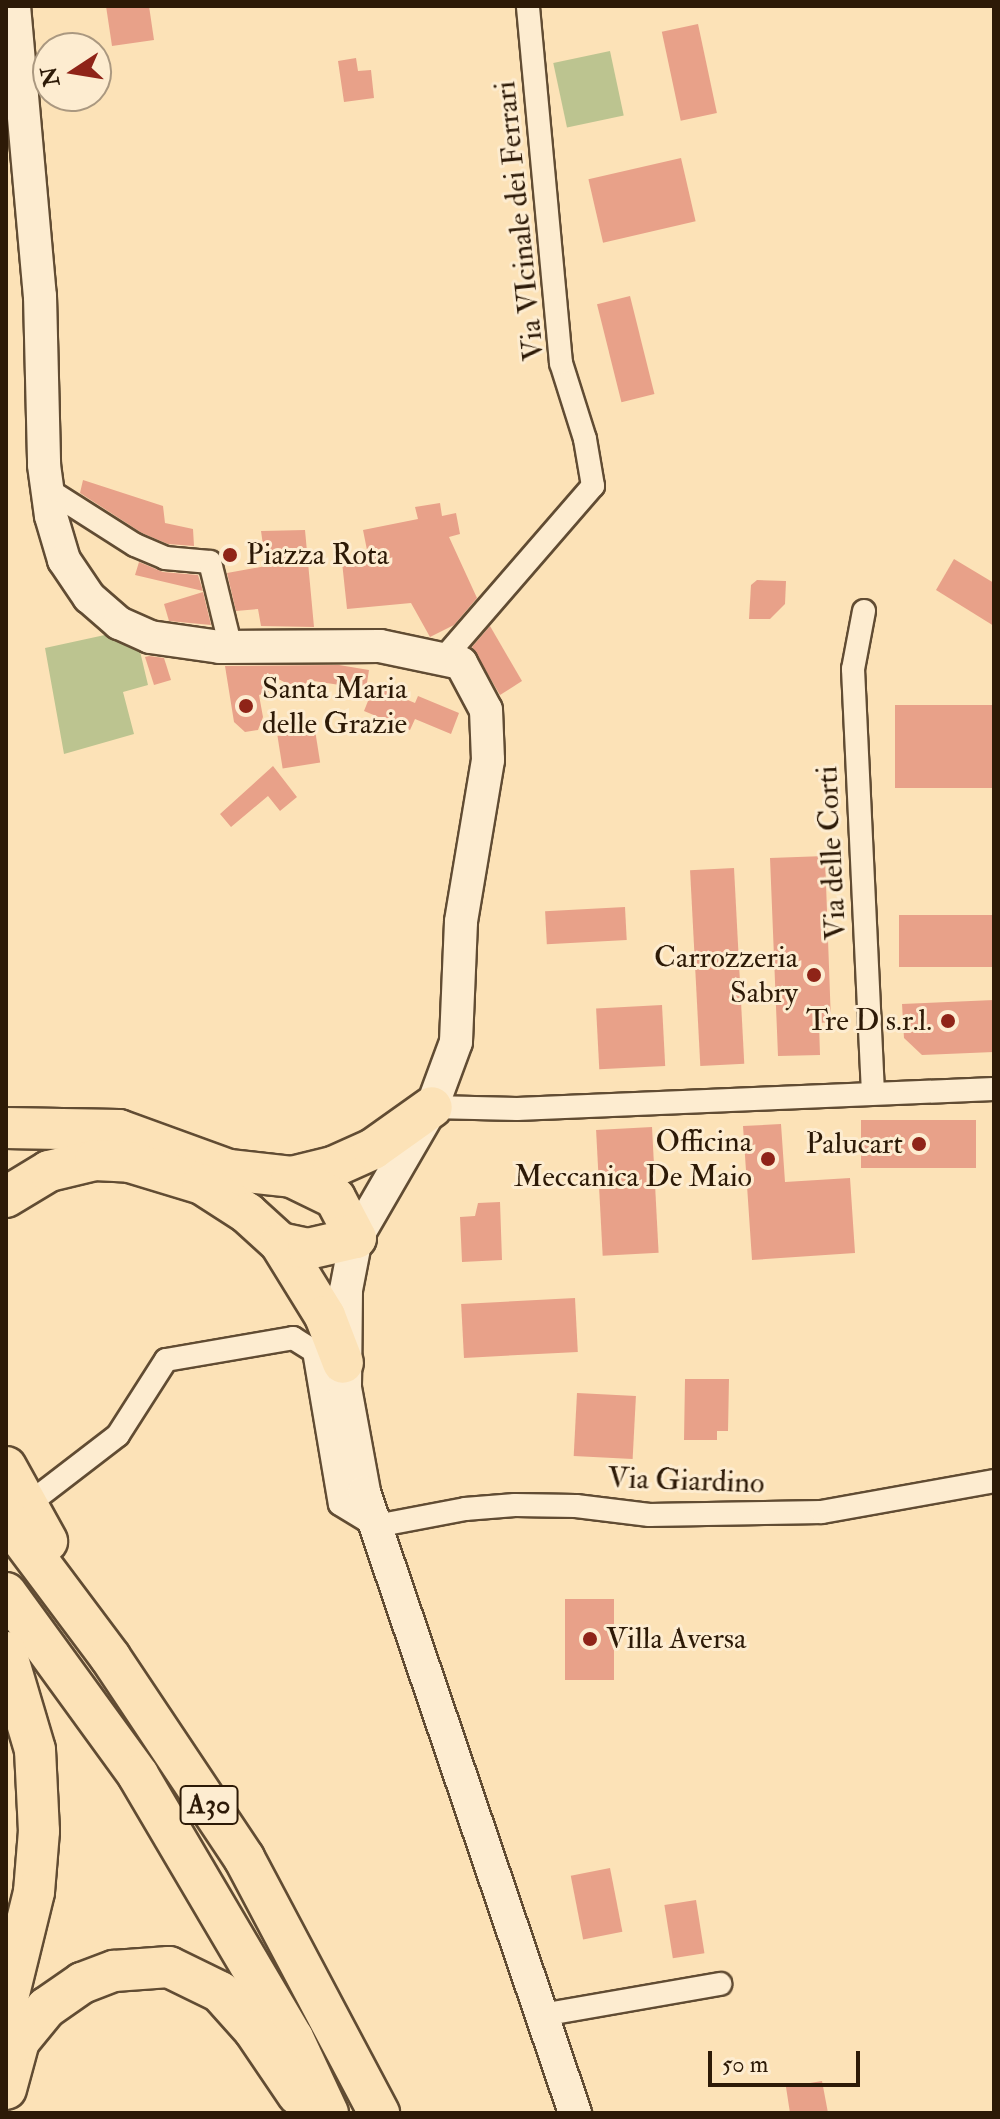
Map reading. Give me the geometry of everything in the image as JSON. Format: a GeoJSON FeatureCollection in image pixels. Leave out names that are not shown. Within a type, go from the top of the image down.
{"type":"FeatureCollection","features":[{"type":"Feature","properties":{"kind":"highway"},"geometry":{"type":"LineString","coordinates":[[292,1177],[373,1149],[432,1107]]}},
{"type":"Feature","properties":{"kind":"highway"},"geometry":{"type":"LineString","coordinates":[[6,1128],[119,1130],[229,1170],[292,1177],[335,1198],[356,1238],[308,1249],[280,1243]]}},
{"type":"Feature","properties":{"kind":"highway"},"geometry":{"type":"LineString","coordinates":[[6,1197],[49,1171],[95,1160],[130,1162],[202,1184],[247,1213],[280,1243],[325,1316],[343,1363]]}},
{"type":"Feature","properties":{"kind":"highway"},"geometry":{"type":"LineString","coordinates":[[6,1467],[110,1657]]}},
{"type":"Feature","properties":{"kind":"highway","name":"A30"},"geometry":{"type":"LineString","coordinates":[[20,1508],[110,1657],[244,1858],[379,2113]]}},
{"type":"Feature","properties":{"kind":"highway","name":"A30"},"geometry":{"type":"LineString","coordinates":[[6,1593],[138,1775],[293,2038],[328,2113]]}},
{"type":"Feature","properties":{"kind":"highway"},"geometry":{"type":"LineString","coordinates":[[6,1652],[35,1750],[39,1831],[34,1892],[6,2006]]}},
{"type":"Feature","properties":{"kind":"highway"},"geometry":{"type":"LineString","coordinates":[[6,2089],[19,2041],[46,2008],[82,1983],[114,1971],[169,1967],[220,1992],[254,2030],[310,2113]]}},
{"type":"Feature","properties":{"kind":"street"},"geometry":{"type":"LineString","coordinates":[[14,6],[40,296],[47,489],[64,560],[89,597],[119,623],[181,644],[231,648],[380,646],[461,663],[486,710],[488,760],[463,908],[456,1042],[432,1107],[356,1238],[346,1290],[343,1363],[352,1447],[376,1526],[575,2113]]}},
{"type":"Feature","properties":{"kind":"street","name":"Via VIcinale dei Ferrari"},"geometry":{"type":"LineString","coordinates":[[443,659],[593,486],[585,439],[561,363],[528,6]]}},
{"type":"Feature","properties":{"kind":"street"},"geometry":{"type":"LineString","coordinates":[[47,489],[135,545],[165,558],[210,562],[231,648]]}},
{"type":"Feature","properties":{"kind":"street","name":"Via delle Corti"},"geometry":{"type":"LineString","coordinates":[[864,611],[853,669],[873,1093]]}},
{"type":"Feature","properties":{"kind":"street"},"geometry":{"type":"LineString","coordinates":[[432,1107],[517,1109],[994,1089]]}},
{"type":"Feature","properties":{"kind":"street"},"geometry":{"type":"LineString","coordinates":[[20,1508],[118,1435],[166,1360],[293,1338],[314,1351],[340,1504],[376,1526]]}},
{"type":"Feature","properties":{"kind":"street","name":"Via Giardino"},"geometry":{"type":"LineString","coordinates":[[376,1526],[465,1509],[515,1505],[576,1506],[649,1515],[822,1512],[994,1481]]}},
{"type":"Feature","properties":{"kind":"street"},"geometry":{"type":"LineString","coordinates":[[542,2015],[720,1984]]}},
{"type":"Feature","properties":{"kind":"green space"},"geometry":{"type":"Polygon","coordinates":[[[610,51],[624,116],[567,128],[553,63],[610,51]]]}},
{"type":"Feature","properties":{"kind":"green space"},"geometry":{"type":"Polygon","coordinates":[[[114,633],[139,647],[148,685],[123,692],[134,734],[64,754],[45,648],[114,633]]]}},
{"type":"Feature","properties":{"kind":"building"},"geometry":{"type":"Polygon","coordinates":[[[106,6],[149,6],[154,40],[112,46],[106,6]]]}},
{"type":"Feature","properties":{"kind":"building"},"geometry":{"type":"Polygon","coordinates":[[[698,24],[717,113],[681,121],[662,32],[698,24]]]}},
{"type":"Feature","properties":{"kind":"building"},"geometry":{"type":"Polygon","coordinates":[[[356,58],[358,71],[371,70],[374,98],[344,102],[338,61],[356,58]]]}},
{"type":"Feature","properties":{"kind":"building"},"geometry":{"type":"Polygon","coordinates":[[[681,158],[696,221],[603,243],[588,179],[681,158]]]}},
{"type":"Feature","properties":{"kind":"building"},"geometry":{"type":"Polygon","coordinates":[[[630,296],[654,394],[621,402],[597,304],[630,296]]]}},
{"type":"Feature","properties":{"kind":"building"},"geometry":{"type":"Polygon","coordinates":[[[83,480],[163,506],[165,523],[193,529],[194,546],[168,544],[142,533],[80,493],[83,480]]]}},
{"type":"Feature","properties":{"kind":"building"},"geometry":{"type":"Polygon","coordinates":[[[440,503],[442,516],[456,513],[460,534],[449,537],[477,598],[454,625],[430,637],[411,603],[347,609],[342,562],[369,560],[363,530],[418,519],[415,507],[440,503]]]}},
{"type":"Feature","properties":{"kind":"building"},"geometry":{"type":"Polygon","coordinates":[[[305,530],[314,627],[261,626],[258,609],[236,611],[227,573],[266,566],[261,531],[305,530]]]}},
{"type":"Feature","properties":{"kind":"building"},"geometry":{"type":"Polygon","coordinates":[[[954,559],[994,583],[994,626],[936,590],[954,559]]]}},
{"type":"Feature","properties":{"kind":"building"},"geometry":{"type":"Polygon","coordinates":[[[139,562],[163,572],[198,575],[203,591],[135,575],[139,562]]]}},
{"type":"Feature","properties":{"kind":"building"},"geometry":{"type":"Polygon","coordinates":[[[757,580],[786,581],[785,604],[770,619],[749,619],[751,585],[757,580]]]}},
{"type":"Feature","properties":{"kind":"building"},"geometry":{"type":"Polygon","coordinates":[[[203,592],[211,625],[169,621],[164,604],[203,592]]]}},
{"type":"Feature","properties":{"kind":"building"},"geometry":{"type":"Polygon","coordinates":[[[490,626],[522,681],[500,695],[472,647],[490,626]]]}},
{"type":"Feature","properties":{"kind":"building"},"geometry":{"type":"Polygon","coordinates":[[[145,657],[164,658],[171,680],[154,685],[145,657]]]}},
{"type":"Feature","properties":{"kind":"building"},"geometry":{"type":"Polygon","coordinates":[[[339,665],[369,670],[366,689],[307,680],[305,693],[267,673],[269,692],[259,695],[263,717],[258,730],[245,732],[234,722],[225,666],[339,665]]]}},
{"type":"Feature","properties":{"kind":"building"},"geometry":{"type":"Polygon","coordinates":[[[374,686],[415,703],[418,696],[459,713],[451,734],[415,719],[410,730],[364,711],[374,686]]]}},
{"type":"Feature","properties":{"kind":"building"},"geometry":{"type":"Polygon","coordinates":[[[895,705],[994,705],[994,788],[895,788],[895,705]]]}},
{"type":"Feature","properties":{"kind":"building"},"geometry":{"type":"Polygon","coordinates":[[[315,730],[320,763],[283,769],[277,736],[315,730]]]}},
{"type":"Feature","properties":{"kind":"building"},"geometry":{"type":"Polygon","coordinates":[[[273,766],[297,797],[280,811],[268,796],[231,827],[220,814],[273,766]]]}},
{"type":"Feature","properties":{"kind":"building"},"geometry":{"type":"Polygon","coordinates":[[[825,856],[831,1022],[819,1023],[820,1055],[778,1056],[770,858],[825,856]]]}},
{"type":"Feature","properties":{"kind":"building"},"geometry":{"type":"Polygon","coordinates":[[[734,868],[744,1064],[700,1066],[690,870],[734,868]]]}},
{"type":"Feature","properties":{"kind":"building"},"geometry":{"type":"Polygon","coordinates":[[[625,907],[627,940],[547,944],[545,911],[625,907]]]}},
{"type":"Feature","properties":{"kind":"building"},"geometry":{"type":"Polygon","coordinates":[[[899,915],[994,915],[994,967],[899,967],[899,915]]]}},
{"type":"Feature","properties":{"kind":"building","name":"Tre D s.r.l."},"geometry":{"type":"Polygon","coordinates":[[[994,1000],[994,1052],[922,1055],[904,1038],[902,1004],[994,1000]]]}},
{"type":"Feature","properties":{"kind":"building"},"geometry":{"type":"Polygon","coordinates":[[[662,1005],[665,1066],[599,1069],[596,1008],[662,1005]]]}},
{"type":"Feature","properties":{"kind":"building","name":"Palucart"},"geometry":{"type":"Polygon","coordinates":[[[861,1120],[976,1120],[976,1168],[861,1168],[861,1120]]]}},
{"type":"Feature","properties":{"kind":"building"},"geometry":{"type":"Polygon","coordinates":[[[781,1124],[785,1182],[850,1178],[855,1253],[752,1260],[743,1126],[781,1124]]]}},
{"type":"Feature","properties":{"kind":"building"},"geometry":{"type":"Polygon","coordinates":[[[652,1127],[659,1253],[603,1256],[596,1130],[652,1127]]]}},
{"type":"Feature","properties":{"kind":"building"},"geometry":{"type":"Polygon","coordinates":[[[500,1202],[502,1260],[462,1262],[460,1217],[475,1216],[478,1203],[500,1202]]]}},
{"type":"Feature","properties":{"kind":"building"},"geometry":{"type":"Polygon","coordinates":[[[575,1298],[578,1352],[464,1358],[461,1304],[575,1298]]]}},
{"type":"Feature","properties":{"kind":"building"},"geometry":{"type":"Polygon","coordinates":[[[685,1379],[729,1379],[728,1431],[717,1431],[717,1440],[684,1440],[685,1379]]]}},
{"type":"Feature","properties":{"kind":"building"},"geometry":{"type":"Polygon","coordinates":[[[577,1393],[636,1396],[633,1459],[574,1456],[577,1393]]]}},
{"type":"Feature","properties":{"kind":"building","name":"Villa Aversa"},"geometry":{"type":"Polygon","coordinates":[[[565,1599],[614,1599],[614,1680],[565,1680],[565,1599]]]}},
{"type":"Feature","properties":{"kind":"building"},"geometry":{"type":"Polygon","coordinates":[[[610,1868],[622,1932],[583,1939],[571,1876],[610,1868]]]}},
{"type":"Feature","properties":{"kind":"building"},"geometry":{"type":"Polygon","coordinates":[[[696,1900],[704,1953],[673,1958],[664,1905],[696,1900]]]}},
{"type":"Feature","properties":{"kind":"building"},"geometry":{"type":"Polygon","coordinates":[[[822,2081],[828,2113],[790,2113],[786,2087],[822,2081]]]}},
{"type":"Feature","properties":{"kind":"place","name":"Piazza Rota"},"geometry":{"type":"Point","coordinates":[230,555]}},
{"type":"Feature","properties":{"kind":"place","name":"Santa Maria delle Grazie"},"geometry":{"type":"Point","coordinates":[246,706]}},
{"type":"Feature","properties":{"kind":"place","name":"Carrozzeria Sabry"},"geometry":{"type":"Point","coordinates":[814,975]}},
{"type":"Feature","properties":{"kind":"place","name":"Tre D s.r.l."},"geometry":{"type":"Point","coordinates":[948,1021]}},
{"type":"Feature","properties":{"kind":"place","name":"Palucart"},"geometry":{"type":"Point","coordinates":[919,1144]}},
{"type":"Feature","properties":{"kind":"place","name":"Officina Meccanica De Maio"},"geometry":{"type":"Point","coordinates":[768,1159]}},
{"type":"Feature","properties":{"kind":"place","name":"Villa Aversa"},"geometry":{"type":"Point","coordinates":[590,1639]}}]}
